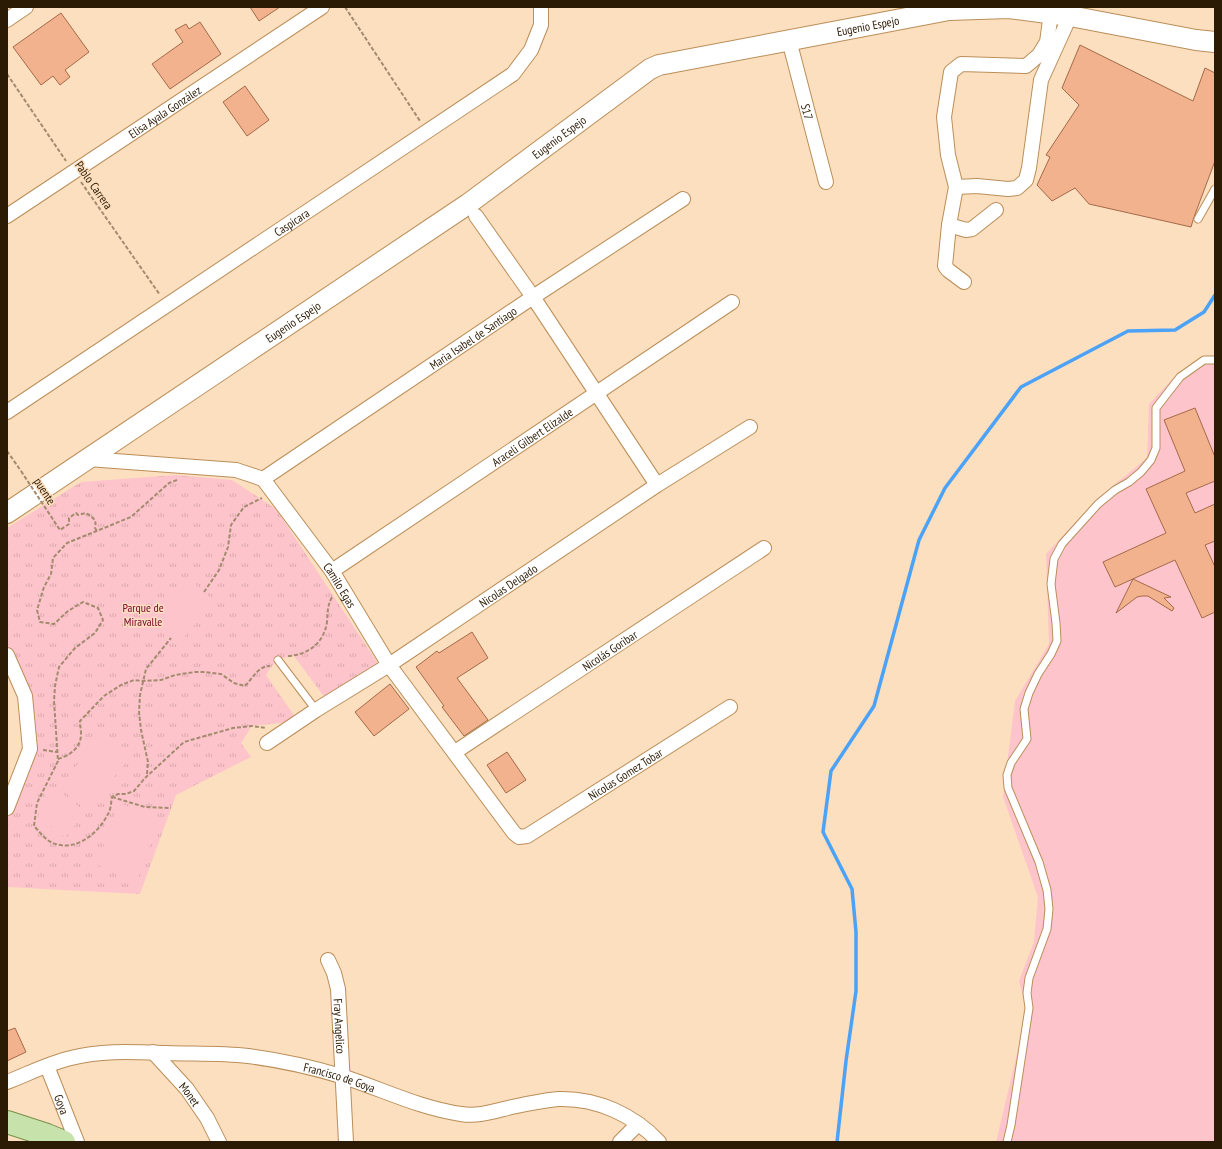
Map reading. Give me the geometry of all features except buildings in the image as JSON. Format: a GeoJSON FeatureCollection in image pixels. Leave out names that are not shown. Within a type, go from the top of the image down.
{"type":"FeatureCollection","features":[{"type":"Feature","properties":{"kind":"main road"},"geometry":{"type":"LineString","coordinates":[[7,1110],[56,1138]]}},
{"type":"Feature","properties":{"kind":"main road"},"geometry":{"type":"LineString","coordinates":[[7,1122],[56,1138]]}},
{"type":"Feature","properties":{"kind":"street"},"geometry":{"type":"LineString","coordinates":[[7,20],[26,7]]}},
{"type":"Feature","properties":{"kind":"street","name":"Elisa Ayala González"},"geometry":{"type":"LineString","coordinates":[[7,216],[322,7]]}},
{"type":"Feature","properties":{"kind":"street","name":"Caspicara"},"geometry":{"type":"LineString","coordinates":[[7,412],[513,74],[531,50],[541,25],[541,7]]}},
{"type":"Feature","properties":{"kind":"street","name":"Eugenio Espejo"},"geometry":{"type":"LineString","coordinates":[[7,513],[468,204],[650,69],[659,65],[949,10],[1002,7],[1060,14],[1206,41],[1215,47]]}},
{"type":"Feature","properties":{"kind":"street"},"geometry":{"type":"LineString","coordinates":[[964,282],[945,266],[949,225],[956,187],[948,156],[944,117],[951,72],[961,64],[1026,66],[1039,55],[1060,14]]}},
{"type":"Feature","properties":{"kind":"street"},"geometry":{"type":"LineString","coordinates":[[956,187],[976,186],[1008,189],[1017,188],[1026,180],[1041,80],[1060,14]]}},
{"type":"Feature","properties":{"kind":"street","name":"S17"},"geometry":{"type":"LineString","coordinates":[[789,40],[826,182]]}},
{"type":"Feature","properties":{"kind":"street"},"geometry":{"type":"LineString","coordinates":[[1026,66],[1041,80]]}},
{"type":"Feature","properties":{"kind":"street","name":"Maria Isabel de Santiago"},"geometry":{"type":"LineString","coordinates":[[263,479],[533,297],[683,199]]}},
{"type":"Feature","properties":{"kind":"street"},"geometry":{"type":"LineString","coordinates":[[949,225],[966,230],[972,228],[996,210]]}},
{"type":"Feature","properties":{"kind":"street"},"geometry":{"type":"LineString","coordinates":[[476,216],[533,297],[657,485]]}},
{"type":"Feature","properties":{"kind":"street","name":"Araceli Gilbert Elizalde"},"geometry":{"type":"LineString","coordinates":[[332,571],[732,302]]}},
{"type":"Feature","properties":{"kind":"street","name":"Nicolas Delgado"},"geometry":{"type":"LineString","coordinates":[[267,743],[316,710],[389,665],[657,485],[750,427]]}},
{"type":"Feature","properties":{"kind":"street"},"geometry":{"type":"LineString","coordinates":[[88,459],[236,470],[263,479]]}},
{"type":"Feature","properties":{"kind":"street","name":"Camilo Egas"},"geometry":{"type":"LineString","coordinates":[[263,479],[332,571],[389,665],[514,833],[519,837]]}},
{"type":"Feature","properties":{"kind":"street","name":"Nicolás Goribar"},"geometry":{"type":"LineString","coordinates":[[455,752],[764,548]]}},
{"type":"Feature","properties":{"kind":"street"},"geometry":{"type":"LineString","coordinates":[[7,655],[25,696],[30,749],[7,808]]}},
{"type":"Feature","properties":{"kind":"street","name":"Nicolas Gomez Tobar"},"geometry":{"type":"LineString","coordinates":[[519,837],[527,836],[730,707]]}},
{"type":"Feature","properties":{"kind":"street","name":"Fray Angelico"},"geometry":{"type":"LineString","coordinates":[[328,960],[334,973],[338,988],[346,1142]]}},
{"type":"Feature","properties":{"kind":"street","name":"Francisco de Goya"},"geometry":{"type":"LineString","coordinates":[[7,1082],[64,1060],[92,1054],[115,1052],[153,1052],[247,1056],[294,1064],[342,1077],[441,1111],[464,1115],[478,1115],[558,1099],[580,1100],[599,1104],[619,1112],[651,1133],[659,1142]]}},
{"type":"Feature","properties":{"kind":"street","name":"Monet"},"geometry":{"type":"LineString","coordinates":[[153,1052],[186,1089],[207,1118],[219,1142]]}},
{"type":"Feature","properties":{"kind":"street","name":"Goya"},"geometry":{"type":"LineString","coordinates":[[47,1066],[77,1142]]}},
{"type":"Feature","properties":{"kind":"street"},"geometry":{"type":"LineString","coordinates":[[620,1142],[638,1124]]}},
{"type":"Feature","properties":{"kind":"lane"},"geometry":{"type":"LineString","coordinates":[[1198,219],[1215,189]]}},
{"type":"Feature","properties":{"kind":"lane"},"geometry":{"type":"LineString","coordinates":[[1007,1142],[1029,1008],[1027,993],[1029,978],[1047,928],[1049,909],[1047,890],[1039,862],[1008,788],[1007,775],[1011,763],[1027,739],[1024,708],[1029,693],[1057,641],[1051,584],[1054,559],[1062,544],[1098,504],[1115,490],[1129,482],[1141,472],[1151,460],[1155,454],[1156,448],[1156,408],[1180,377],[1204,360],[1215,360]]}},
{"type":"Feature","properties":{"kind":"lane"},"geometry":{"type":"LineString","coordinates":[[278,660],[316,710]]}},
{"type":"Feature","properties":{"kind":"path"},"geometry":{"type":"LineString","coordinates":[[345,7],[427,131]]}},
{"type":"Feature","properties":{"kind":"path","name":"Pablo Carrera"},"geometry":{"type":"LineString","coordinates":[[7,74],[167,305]]}},
{"type":"Feature","properties":{"kind":"path","name":"puente"},"geometry":{"type":"LineString","coordinates":[[7,451],[60,530],[69,524],[69,518],[76,513],[78,515],[86,513],[94,518],[96,523],[95,528],[97,531]]}},
{"type":"Feature","properties":{"kind":"path"},"geometry":{"type":"LineString","coordinates":[[112,797],[109,812],[97,831],[83,842],[64,846],[49,841],[34,826],[37,803],[58,759],[54,701],[55,686],[59,668],[75,648],[96,634],[103,620],[98,608],[83,602],[68,611],[54,624],[40,622],[37,610],[44,587],[51,574],[53,558],[67,543],[131,517],[169,483],[187,476],[192,466]]}},
{"type":"Feature","properties":{"kind":"path"},"geometry":{"type":"LineString","coordinates":[[204,592],[219,570],[228,547],[231,525],[244,507],[274,492]]}},
{"type":"Feature","properties":{"kind":"path"},"geometry":{"type":"LineString","coordinates":[[58,759],[68,756],[75,751],[81,736],[80,721],[104,696],[121,685],[134,680],[161,680],[175,675],[205,672],[221,674],[234,683],[245,686],[258,670],[265,666],[271,666],[286,656],[294,656],[307,652],[317,644],[324,633],[328,606],[333,595]]}},
{"type":"Feature","properties":{"kind":"path"},"geometry":{"type":"LineString","coordinates":[[146,776],[148,762],[141,730],[139,712],[140,695],[146,669],[171,638]]}},
{"type":"Feature","properties":{"kind":"path"},"geometry":{"type":"LineString","coordinates":[[112,797],[118,794],[126,794],[134,791],[146,776],[184,742],[233,728],[252,726],[285,731]]}},
{"type":"Feature","properties":{"kind":"path"},"geometry":{"type":"LineString","coordinates":[[112,797],[145,807],[171,808]]}},
{"type":"Feature","properties":{"kind":"green space"},"geometry":{"type":"Polygon","coordinates":[[[1215,357],[1215,1142],[996,1142],[1027,1012],[1019,981],[1034,942],[1038,897],[1003,797],[1015,701],[1049,644],[1046,554],[1098,498],[1147,458],[1149,404],[1179,372],[1215,357]]]}},
{"type":"Feature","properties":{"kind":"green space","name":"Parque de Miravalle"},"geometry":{"type":"Polygon","coordinates":[[[175,475],[232,480],[276,509],[379,665],[328,702],[294,656],[277,661],[266,675],[298,721],[252,726],[241,743],[251,757],[176,795],[140,894],[7,887],[7,805],[28,754],[25,699],[7,647],[7,528],[81,482],[175,475]]]}},
{"type":"Feature","properties":{"kind":"green space"},"geometry":{"type":"Polygon","coordinates":[[[188,578],[215,602],[178,644],[150,619],[188,578]]]}},
{"type":"Feature","properties":{"kind":"green space"},"geometry":{"type":"Polygon","coordinates":[[[100,737],[128,760],[87,810],[59,787],[100,737]]]}},
{"type":"Feature","properties":{"kind":"green space"},"geometry":{"type":"Polygon","coordinates":[[[58,790],[85,812],[65,838],[38,816],[58,790]]]}},
{"type":"Feature","properties":{"kind":"green space"},"geometry":{"type":"Polygon","coordinates":[[[118,803],[159,817],[138,879],[97,865],[118,803]]]}},
{"type":"Feature","properties":{"kind":"waterway"},"geometry":{"type":"LineString","coordinates":[[837,1142],[856,991],[856,932],[852,889],[823,832],[831,771],[874,706],[919,540],[945,488],[1021,387],[1128,331],[1175,330],[1204,312],[1215,295]]}}]}
